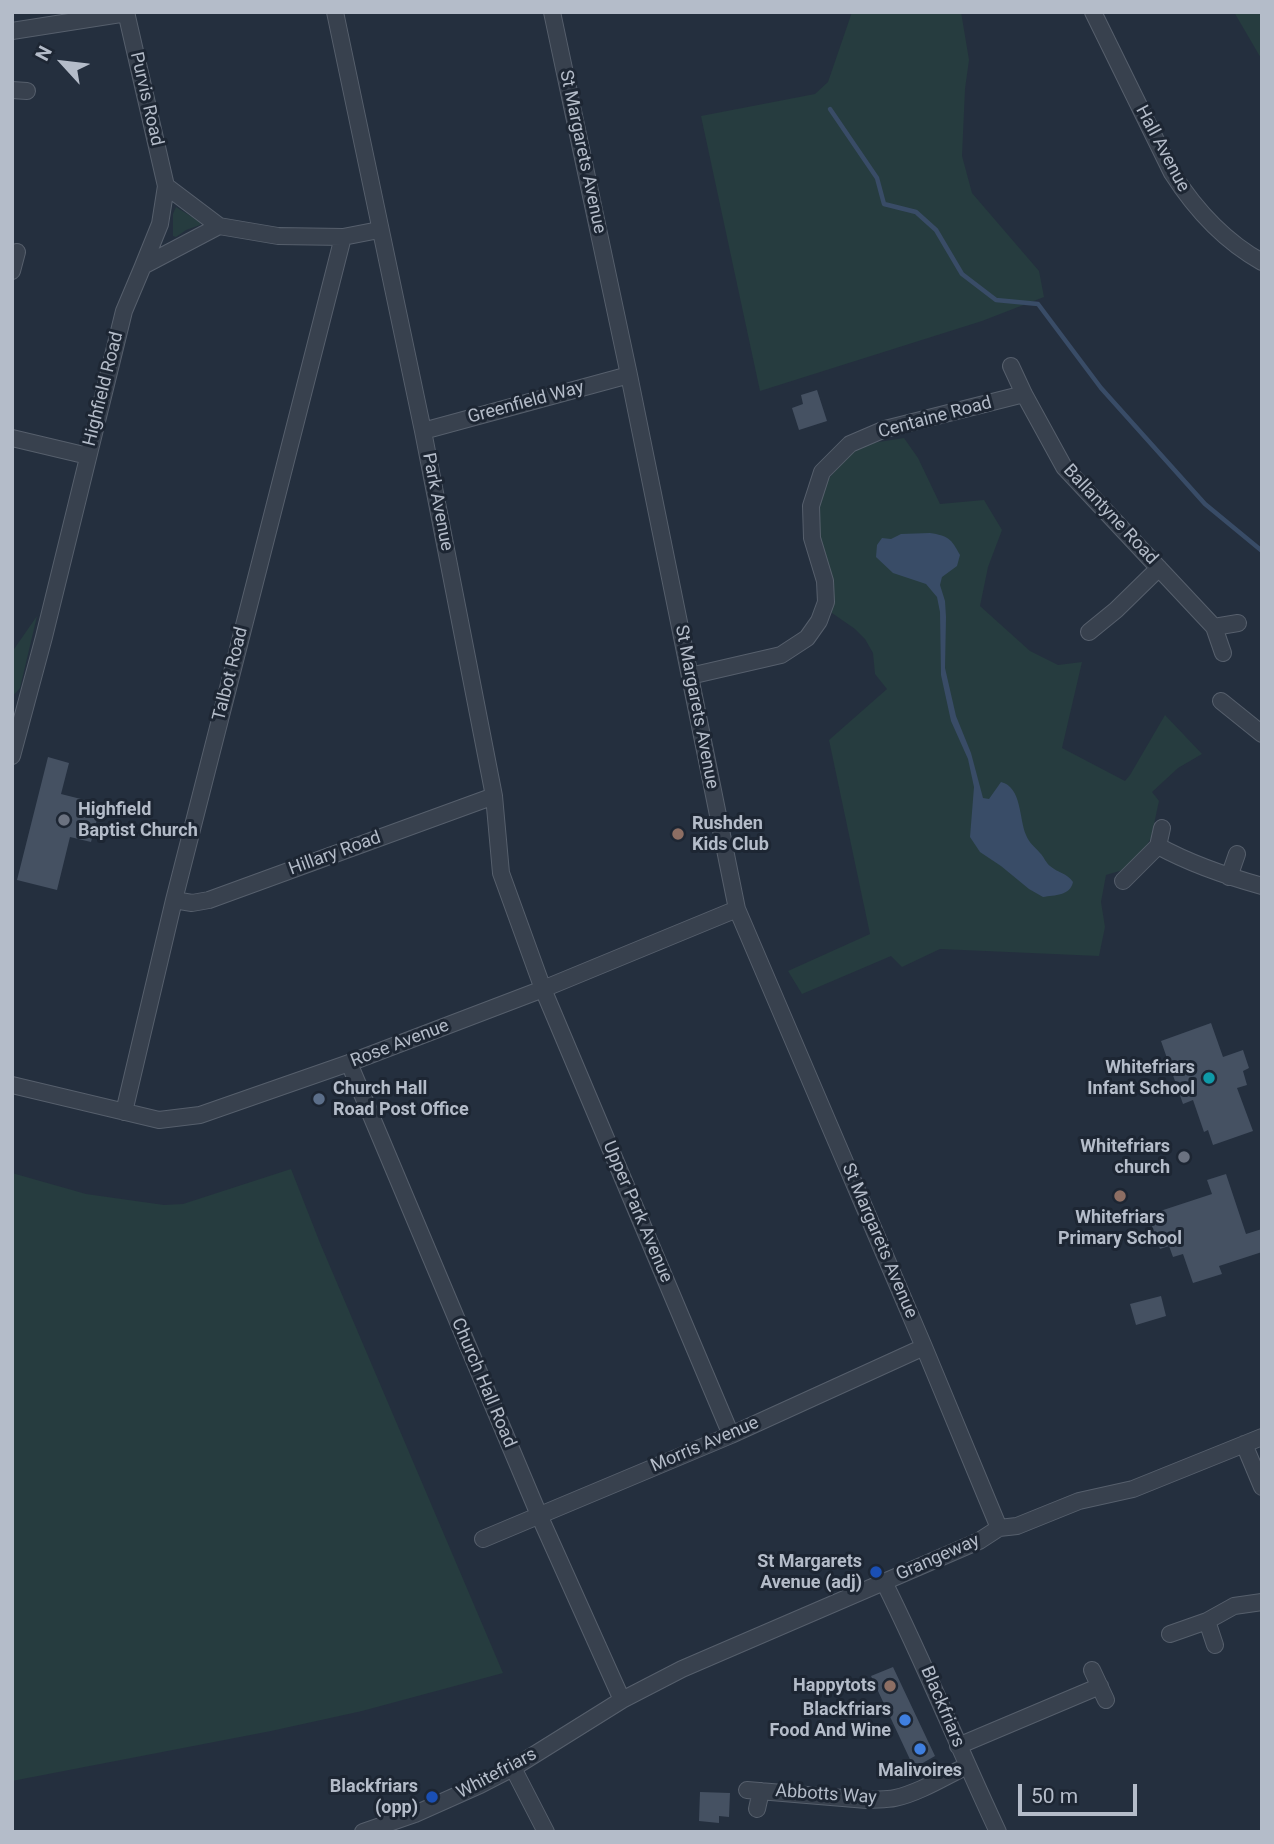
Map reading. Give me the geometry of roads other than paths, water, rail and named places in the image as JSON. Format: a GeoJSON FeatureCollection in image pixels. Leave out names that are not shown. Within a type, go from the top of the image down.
{"type":"FeatureCollection","features":[{"type":"Feature","properties":{"kind":"street","name":"Park Avenue"},"geometry":{"type":"LineString","coordinates":[[334,12],[423,431],[494,796],[501,873],[543,989]]}},
{"type":"Feature","properties":{"kind":"street","name":"St Margarets Avenue"},"geometry":{"type":"LineString","coordinates":[[552,12],[737,909],[999,1528]]}},
{"type":"Feature","properties":{"kind":"street","name":"Hall Avenue"},"geometry":{"type":"LineString","coordinates":[[1093,12],[1172,173],[1187,197],[1215,228],[1262,262]]}},
{"type":"Feature","properties":{"kind":"street"},"geometry":{"type":"LineString","coordinates":[[12,31],[127,13]]}},
{"type":"Feature","properties":{"kind":"street","name":"Purvis Road"},"geometry":{"type":"LineString","coordinates":[[127,13],[166,186],[160,224],[143,266]]}},
{"type":"Feature","properties":{"kind":"street"},"geometry":{"type":"LineString","coordinates":[[166,186],[219,226],[278,236],[343,237],[379,230]]}},
{"type":"Feature","properties":{"kind":"street"},"geometry":{"type":"LineString","coordinates":[[143,266],[219,226]]}},
{"type":"Feature","properties":{"kind":"street","name":"Talbot Road"},"geometry":{"type":"LineString","coordinates":[[124,1112],[174,900],[343,237]]}},
{"type":"Feature","properties":{"kind":"street"},"geometry":{"type":"LineString","coordinates":[[12,271],[17,252]]}},
{"type":"Feature","properties":{"kind":"street","name":"Highfield Road"},"geometry":{"type":"LineString","coordinates":[[12,756],[17,715],[88,456],[124,311],[143,266]]}},
{"type":"Feature","properties":{"kind":"street","name":"Ballantyne Road"},"geometry":{"type":"LineString","coordinates":[[1010,366],[1064,467],[1214,627],[1223,653]]}},
{"type":"Feature","properties":{"kind":"street","name":"Greenfield Way"},"geometry":{"type":"LineString","coordinates":[[423,431],[629,375]]}},
{"type":"Feature","properties":{"kind":"street","name":"Centaine Road"},"geometry":{"type":"LineString","coordinates":[[690,676],[781,655],[807,638],[819,621],[826,602],[825,581],[812,538],[811,506],[822,472],[850,444],[885,429],[1024,394]]}},
{"type":"Feature","properties":{"kind":"street"},"geometry":{"type":"LineString","coordinates":[[12,439],[88,456]]}},
{"type":"Feature","properties":{"kind":"street"},"geometry":{"type":"LineString","coordinates":[[1089,632],[1116,611],[1159,568]]}},
{"type":"Feature","properties":{"kind":"street"},"geometry":{"type":"LineString","coordinates":[[1214,627],[1238,623]]}},
{"type":"Feature","properties":{"kind":"street"},"geometry":{"type":"LineString","coordinates":[[1221,701],[1262,734]]}},
{"type":"Feature","properties":{"kind":"street","name":"Hillary Road"},"geometry":{"type":"LineString","coordinates":[[174,900],[192,903],[209,900],[494,796]]}},
{"type":"Feature","properties":{"kind":"street"},"geometry":{"type":"LineString","coordinates":[[1123,881],[1158,846],[1163,828]]}},
{"type":"Feature","properties":{"kind":"street"},"geometry":{"type":"LineString","coordinates":[[1158,846],[1192,863],[1262,886]]}},
{"type":"Feature","properties":{"kind":"street"},"geometry":{"type":"LineString","coordinates":[[1229,877],[1237,853]]}},
{"type":"Feature","properties":{"kind":"street","name":"Rose Avenue"},"geometry":{"type":"LineString","coordinates":[[12,1085],[159,1120],[200,1115],[349,1063],[543,989],[737,909]]}},
{"type":"Feature","properties":{"kind":"street","name":"Upper Park Avenue"},"geometry":{"type":"LineString","coordinates":[[543,989],[731,1436]]}},
{"type":"Feature","properties":{"kind":"street","name":"Church Hall Road"},"geometry":{"type":"LineString","coordinates":[[349,1063],[539,1515],[622,1700]]}},
{"type":"Feature","properties":{"kind":"street","name":"Morris Avenue"},"geometry":{"type":"LineString","coordinates":[[483,1539],[731,1436],[924,1346]]}},
{"type":"Feature","properties":{"kind":"street","name":"Grangeway"},"geometry":{"type":"LineString","coordinates":[[622,1700],[682,1669],[979,1541],[999,1528],[1017,1526],[1080,1501],[1133,1489],[1262,1437]]}},
{"type":"Feature","properties":{"kind":"street"},"geometry":{"type":"LineString","coordinates":[[1244,1444],[1262,1487]]}},
{"type":"Feature","properties":{"kind":"street","name":"Blackfriars"},"geometry":{"type":"LineString","coordinates":[[884,1582],[917,1649],[998,1832]]}},
{"type":"Feature","properties":{"kind":"street"},"geometry":{"type":"LineString","coordinates":[[1170,1634],[1207,1621],[1234,1606],[1262,1602]]}},
{"type":"Feature","properties":{"kind":"street"},"geometry":{"type":"LineString","coordinates":[[1207,1621],[1215,1645]]}},
{"type":"Feature","properties":{"kind":"street"},"geometry":{"type":"LineString","coordinates":[[958,1746],[1103,1693],[1092,1670]]}},
{"type":"Feature","properties":{"kind":"street","name":"Whitefriars"},"geometry":{"type":"LineString","coordinates":[[363,1832],[448,1801],[513,1768],[622,1700]]}},
{"type":"Feature","properties":{"kind":"street","name":"Abbotts Way"},"geometry":{"type":"LineString","coordinates":[[757,1809],[754,1790],[867,1800],[887,1799],[912,1793],[967,1766]]}},
{"type":"Feature","properties":{"kind":"street"},"geometry":{"type":"LineString","coordinates":[[513,1768],[546,1832]]}},
{"type":"Feature","properties":{"kind":"water"},"geometry":{"type":"Polygon","coordinates":[[[930,533],[948,539],[960,555],[957,566],[942,577],[940,585],[946,617],[945,668],[956,716],[971,753],[983,798],[989,799],[1001,782],[1013,790],[1029,840],[1049,865],[1073,882],[1069,890],[1061,894],[1043,897],[1029,889],[980,852],[970,837],[974,787],[968,759],[951,721],[941,675],[940,612],[937,597],[926,584],[893,573],[876,557],[877,545],[882,538],[930,533]]]}},
{"type":"Feature","properties":{"kind":"waterway"},"geometry":{"type":"LineString","coordinates":[[830,109],[877,178],[884,204],[916,212],[936,230],[962,274],[996,300],[1038,304],[1101,388],[1205,504],[1262,551]]}},
{"type":"Feature","properties":{"kind":"place","name":"Highfield Baptist Church"},"geometry":{"type":"Point","coordinates":[64,820]}},
{"type":"Feature","properties":{"kind":"place","name":"Rushden Kids Club"},"geometry":{"type":"Point","coordinates":[678,834]}},
{"type":"Feature","properties":{"kind":"place","name":"Whitefriars Infant School"},"geometry":{"type":"Point","coordinates":[1209,1078]}},
{"type":"Feature","properties":{"kind":"place","name":"Church Hall Road Post Office"},"geometry":{"type":"Point","coordinates":[319,1099]}},
{"type":"Feature","properties":{"kind":"place","name":"Whitefriars church"},"geometry":{"type":"Point","coordinates":[1184,1157]}},
{"type":"Feature","properties":{"kind":"place","name":"Whitefriars Primary School"},"geometry":{"type":"Point","coordinates":[1120,1196]}},
{"type":"Feature","properties":{"kind":"place","name":"St Margarets Avenue (adj)"},"geometry":{"type":"Point","coordinates":[876,1572]}},
{"type":"Feature","properties":{"kind":"place","name":"Happytots"},"geometry":{"type":"Point","coordinates":[890,1686]}},
{"type":"Feature","properties":{"kind":"place","name":"Blackfriars Food And Wine"},"geometry":{"type":"Point","coordinates":[905,1720]}},
{"type":"Feature","properties":{"kind":"place","name":"Malivoires"},"geometry":{"type":"Point","coordinates":[920,1749]}},
{"type":"Feature","properties":{"kind":"place","name":"Blackfriars (opp)"},"geometry":{"type":"Point","coordinates":[432,1797]}}]}
